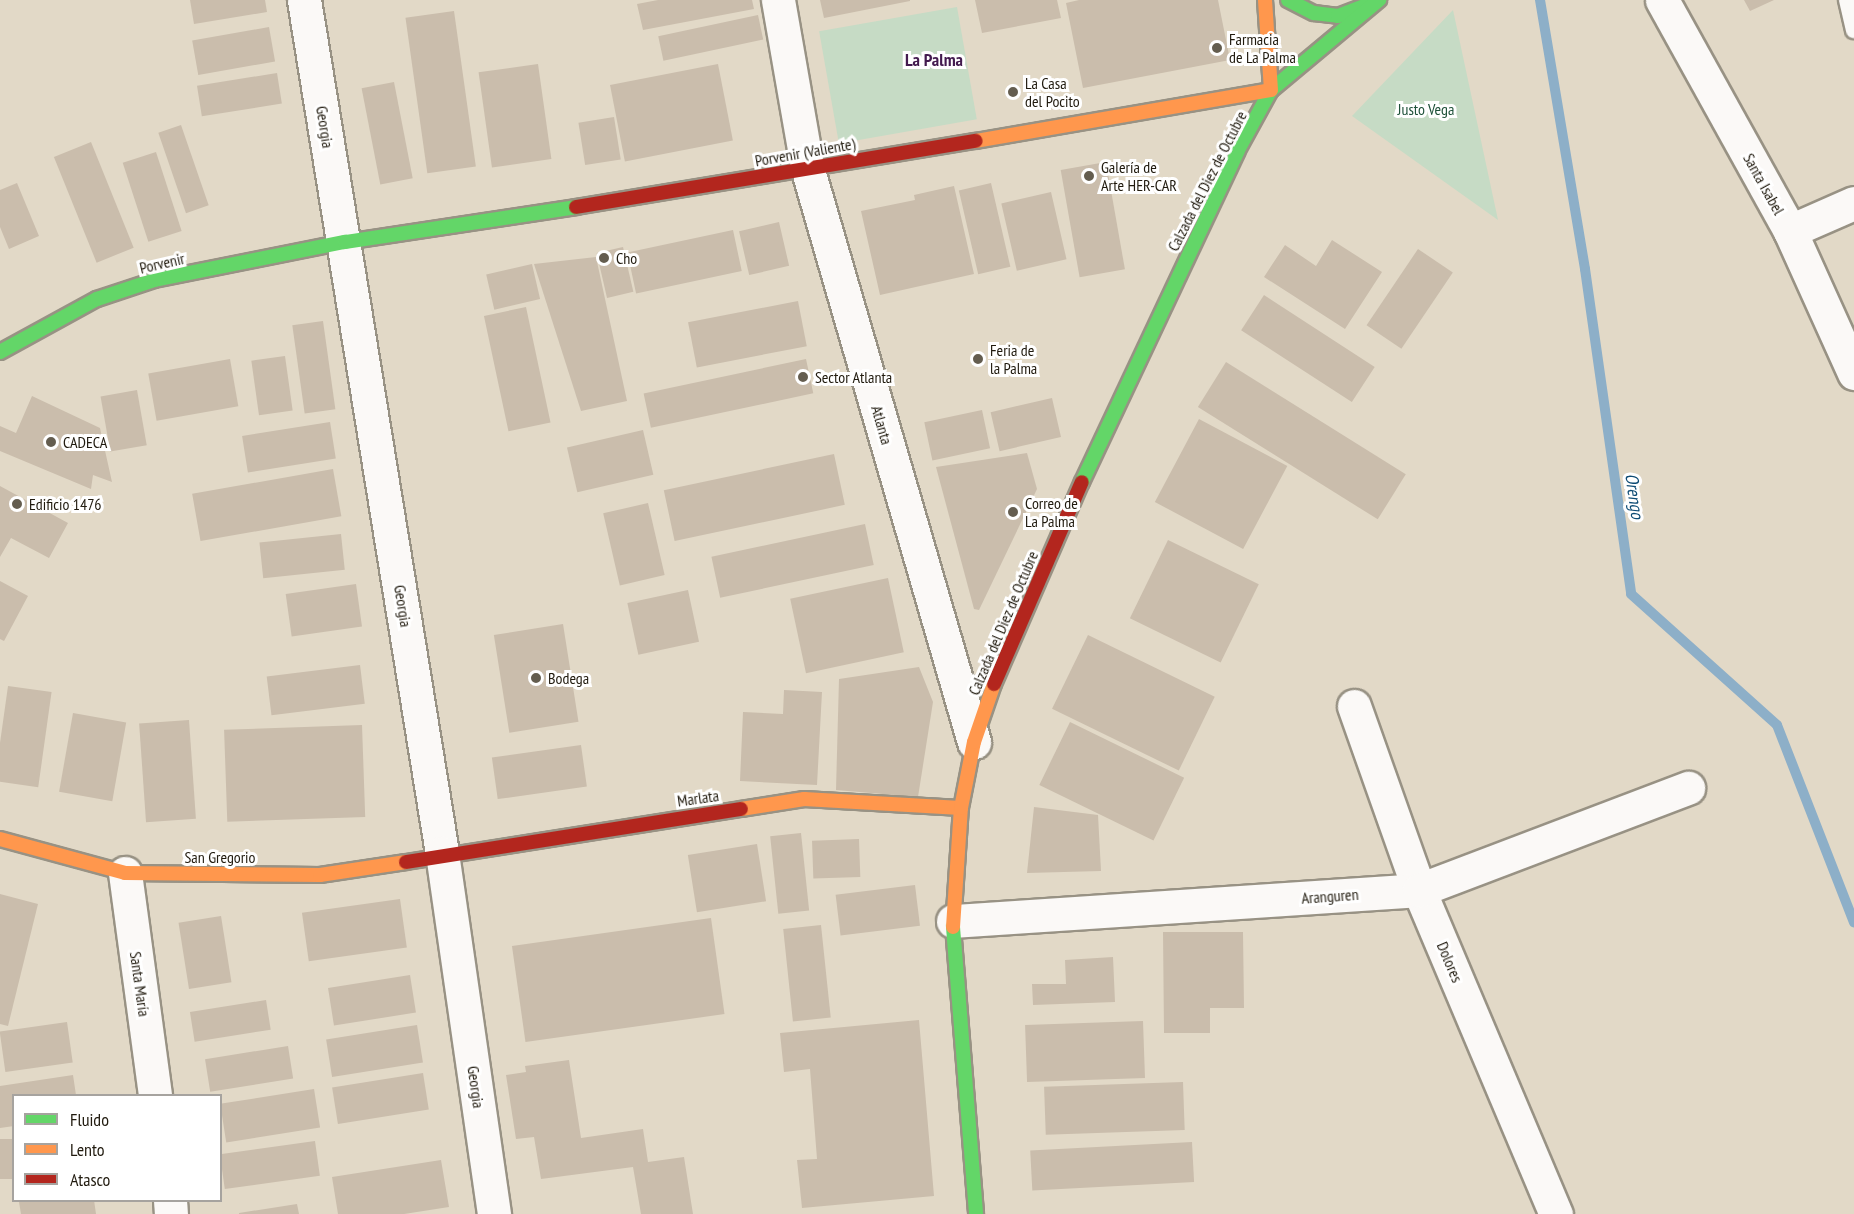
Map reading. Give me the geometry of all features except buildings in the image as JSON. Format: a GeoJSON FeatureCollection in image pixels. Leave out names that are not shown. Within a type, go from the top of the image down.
{"type":"FeatureCollection","features":[{"type":"Feature","properties":{"kind":"main road"},"geometry":{"type":"LineString","coordinates":[[1265,0],[1272,90]]}},
{"type":"Feature","properties":{"kind":"main road"},"geometry":{"type":"LineString","coordinates":[[1288,0],[1314,14],[1338,16],[1378,1]]}},
{"type":"Feature","properties":{"kind":"main road"},"geometry":{"type":"LineString","coordinates":[[1272,90],[1305,58],[1378,1]]}},
{"type":"Feature","properties":{"kind":"main road","name":"Porvenir (Valiente)"},"geometry":{"type":"LineString","coordinates":[[345,242],[693,189],[807,167],[1272,90]]}},
{"type":"Feature","properties":{"kind":"main road","name":"Calzada del Diez de Octubre"},"geometry":{"type":"LineString","coordinates":[[976,1214],[953,921],[961,808],[974,742],[1020,616],[1185,261],[1272,90]]}},
{"type":"Feature","properties":{"kind":"main road","name":"Porvenir"},"geometry":{"type":"LineString","coordinates":[[0,352],[97,299],[154,280],[345,242]]}},
{"type":"Feature","properties":{"kind":"main road","name":"Marlata"},"geometry":{"type":"LineString","coordinates":[[442,853],[804,799],[961,808]]}},
{"type":"Feature","properties":{"kind":"main road","name":"San Gregorio"},"geometry":{"type":"LineString","coordinates":[[0,839],[125,873],[321,875],[442,853]]}},
{"type":"Feature","properties":{"kind":"street","name":"Georgia"},"geometry":{"type":"LineString","coordinates":[[304,0],[345,242],[442,853],[494,1214]]}},
{"type":"Feature","properties":{"kind":"street","name":"Atlanta"},"geometry":{"type":"LineString","coordinates":[[778,0],[807,167],[974,742]]}},
{"type":"Feature","properties":{"kind":"street","name":"Santa Isabel"},"geometry":{"type":"LineString","coordinates":[[1662,0],[1790,231],[1854,373]]}},
{"type":"Feature","properties":{"kind":"street"},"geometry":{"type":"LineString","coordinates":[[1790,231],[1854,203]]}},
{"type":"Feature","properties":{"kind":"street","name":"Dolores"},"geometry":{"type":"LineString","coordinates":[[1354,706],[1419,890],[1556,1214]]}},
{"type":"Feature","properties":{"kind":"street","name":"Aranguren"},"geometry":{"type":"LineString","coordinates":[[953,921],[1419,890],[1688,788]]}},
{"type":"Feature","properties":{"kind":"street","name":"Santa María"},"geometry":{"type":"LineString","coordinates":[[125,873],[155,1094]]}},
{"type":"Feature","properties":{"kind":"lane"},"geometry":{"type":"LineString","coordinates":[[1847,0],[1854,30]]}},
{"type":"Feature","properties":{"kind":"green space"},"geometry":{"type":"Polygon","coordinates":[[[957,7],[977,119],[839,144],[819,31],[957,7]]]}},
{"type":"Feature","properties":{"kind":"green space","name":"Justo Vega"},"geometry":{"type":"Polygon","coordinates":[[[1453,10],[1498,220],[1352,116],[1453,10]]]}},
{"type":"Feature","properties":{"kind":"waterway","name":"Orengo"},"geometry":{"type":"LineString","coordinates":[[1540,0],[1585,269],[1631,594],[1777,725],[1854,923]]}},
{"type":"Feature","properties":{"kind":"traffic: fast"},"geometry":{"type":"LineString","coordinates":[[1288,0],[1314,13],[1338,16],[1364,6]]}},
{"type":"Feature","properties":{"kind":"traffic: fast"},"geometry":{"type":"LineString","coordinates":[[1082,482],[1237,152],[1271,90],[1379,0]]}},
{"type":"Feature","properties":{"kind":"traffic: fast"},"geometry":{"type":"LineString","coordinates":[[0,352],[97,299],[154,280],[345,242],[576,207]]}},
{"type":"Feature","properties":{"kind":"traffic: fast"},"geometry":{"type":"LineString","coordinates":[[953,927],[976,1214]]}},
{"type":"Feature","properties":{"kind":"traffic: slow"},"geometry":{"type":"LineString","coordinates":[[1265,0],[1271,90]]}},
{"type":"Feature","properties":{"kind":"traffic: slow"},"geometry":{"type":"LineString","coordinates":[[976,141],[1271,90]]}},
{"type":"Feature","properties":{"kind":"traffic: slow"},"geometry":{"type":"LineString","coordinates":[[953,927],[961,808],[974,742],[994,684]]}},
{"type":"Feature","properties":{"kind":"traffic: slow"},"geometry":{"type":"LineString","coordinates":[[741,809],[804,799],[961,808]]}},
{"type":"Feature","properties":{"kind":"traffic: slow"},"geometry":{"type":"LineString","coordinates":[[0,839],[125,873],[320,875],[406,862]]}},
{"type":"Feature","properties":{"kind":"traffic: jam"},"geometry":{"type":"LineString","coordinates":[[576,207],[976,141]]}},
{"type":"Feature","properties":{"kind":"traffic: jam"},"geometry":{"type":"LineString","coordinates":[[994,684],[1082,482]]}},
{"type":"Feature","properties":{"kind":"traffic: jam"},"geometry":{"type":"LineString","coordinates":[[406,862],[741,809]]}},
{"type":"Feature","properties":{"kind":"place","name":"Farmacia de La Palma"},"geometry":{"type":"Point","coordinates":[1217,48]}},
{"type":"Feature","properties":{"kind":"place","name":"La Casa del Pocito"},"geometry":{"type":"Point","coordinates":[1013,92]}},
{"type":"Feature","properties":{"kind":"place","name":"Galería de Arte HER-CAR"},"geometry":{"type":"Point","coordinates":[1089,176]}},
{"type":"Feature","properties":{"kind":"place","name":"Cho"},"geometry":{"type":"Point","coordinates":[604,258]}},
{"type":"Feature","properties":{"kind":"place","name":"Feria de la Palma"},"geometry":{"type":"Point","coordinates":[978,359]}},
{"type":"Feature","properties":{"kind":"place","name":"Sector Atlanta"},"geometry":{"type":"Point","coordinates":[803,377]}},
{"type":"Feature","properties":{"kind":"place","name":"CADECA"},"geometry":{"type":"Point","coordinates":[51,442]}},
{"type":"Feature","properties":{"kind":"place","name":"Edificio 1476"},"geometry":{"type":"Point","coordinates":[17,504]}},
{"type":"Feature","properties":{"kind":"place","name":"Correo de La Palma"},"geometry":{"type":"Point","coordinates":[1013,512]}},
{"type":"Feature","properties":{"kind":"place","name":"Bodega"},"geometry":{"type":"Point","coordinates":[536,678]}},
{"type":"Feature","properties":{"kind":"district","name":"La Palma"},"geometry":{"type":"Point","coordinates":[934,60]}}]}
